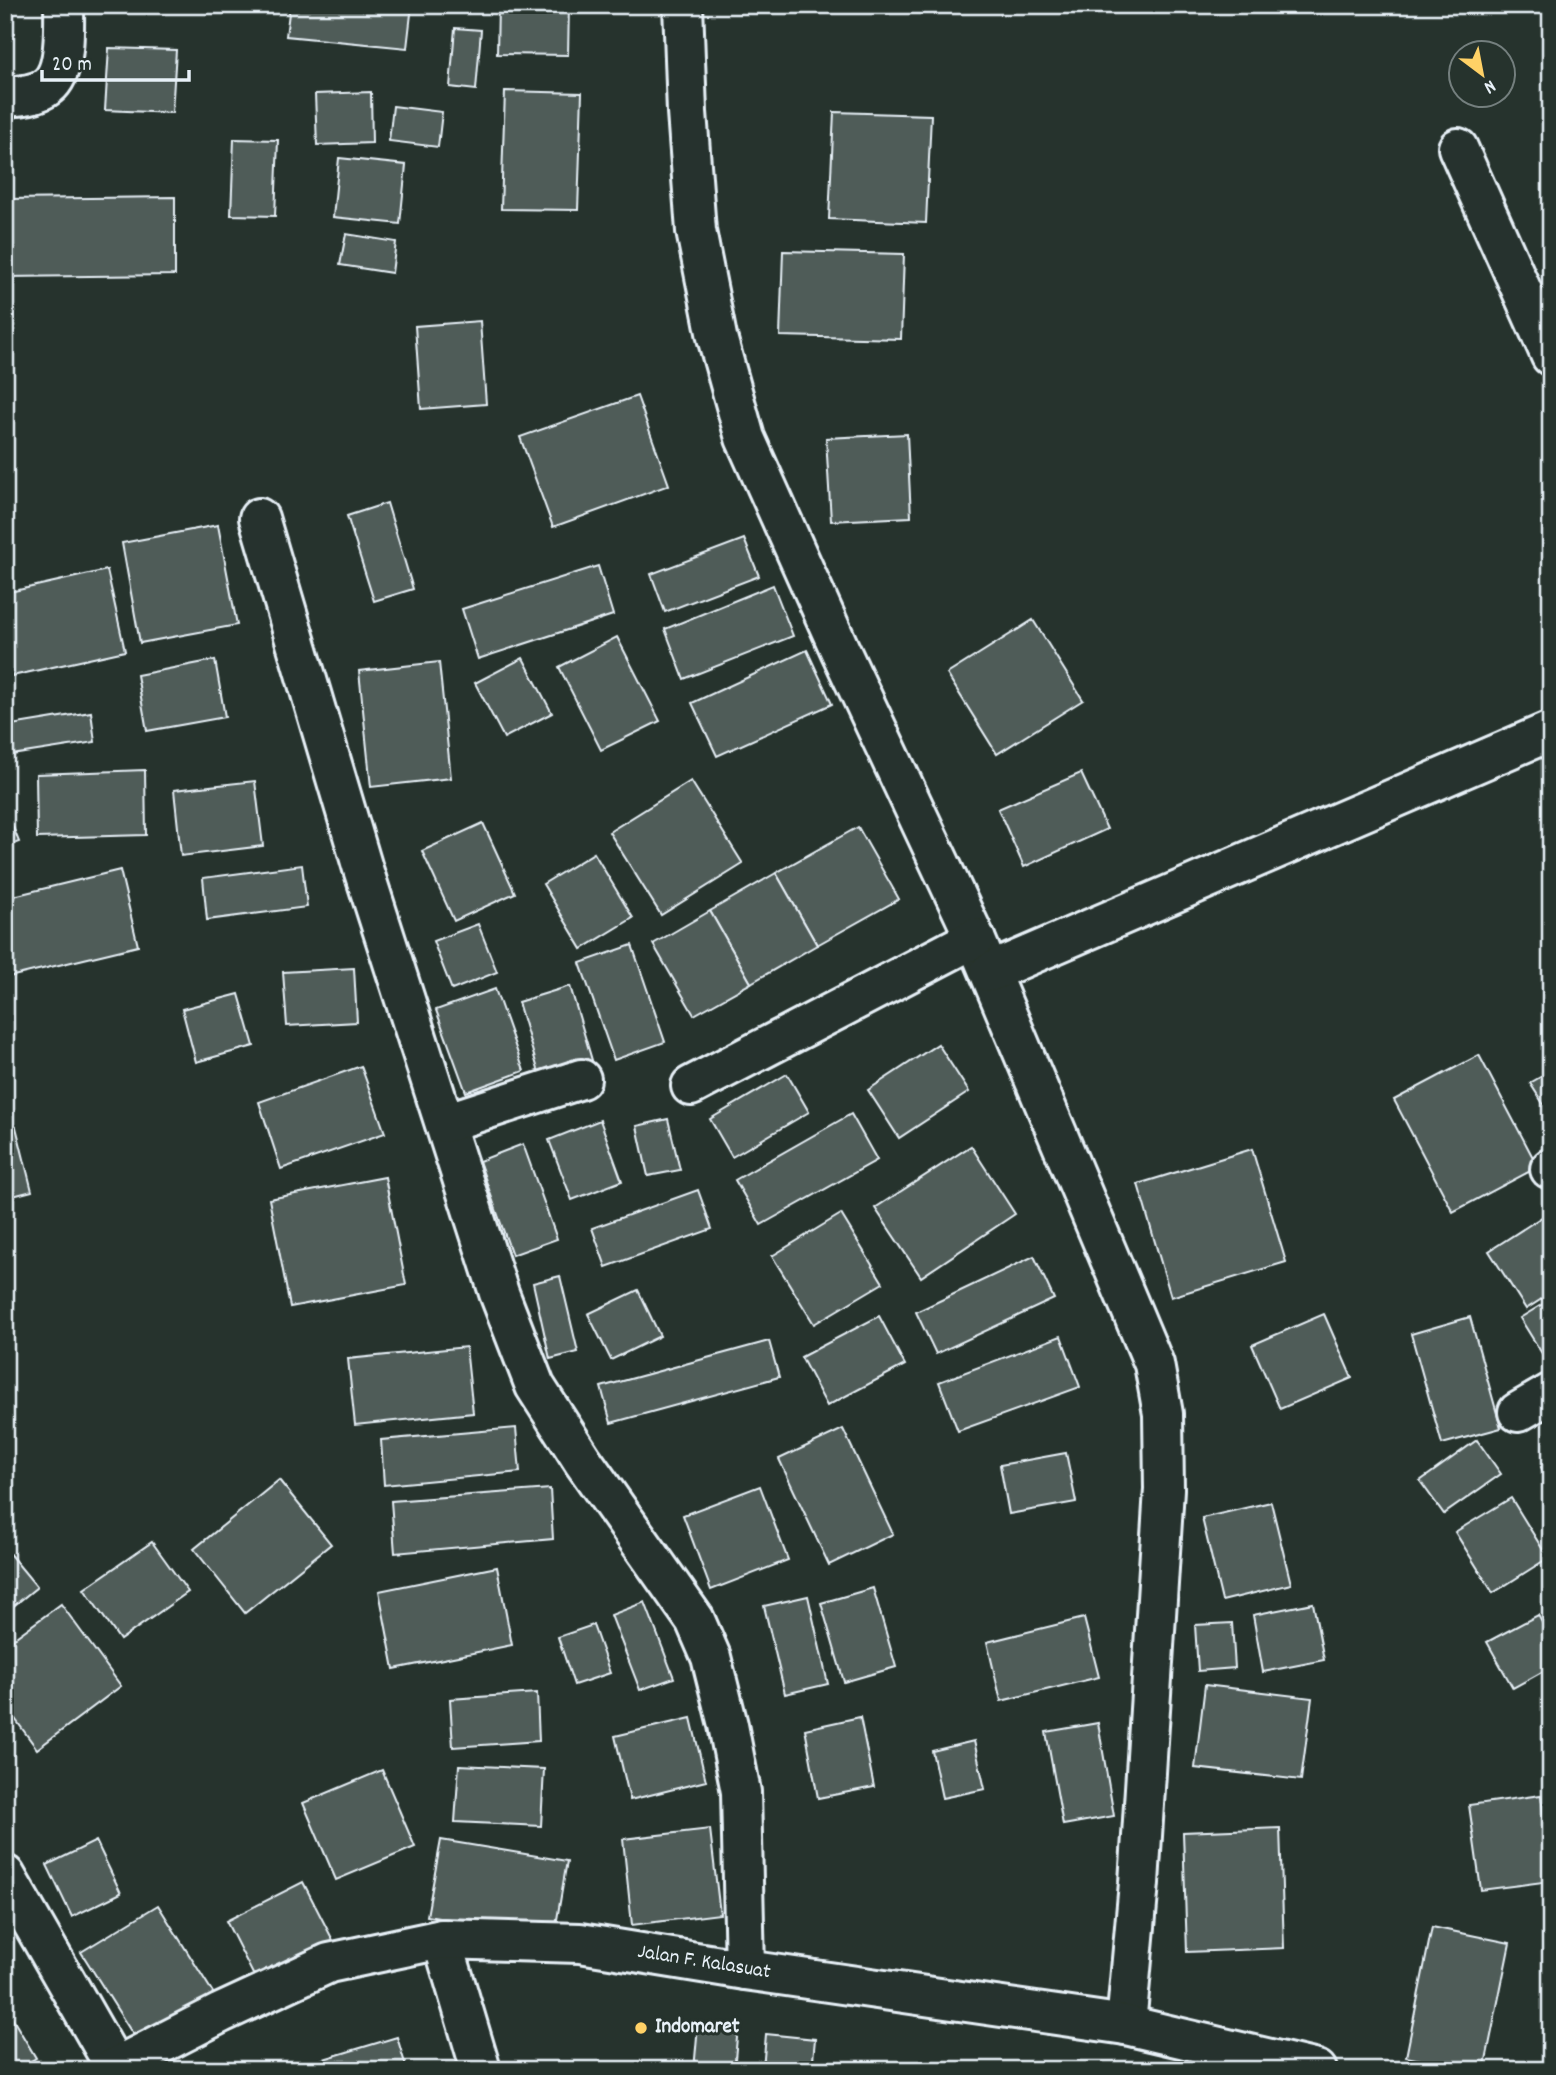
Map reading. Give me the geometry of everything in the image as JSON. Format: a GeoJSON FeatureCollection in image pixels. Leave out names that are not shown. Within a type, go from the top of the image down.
{"type":"FeatureCollection","features":[{"type":"Feature","properties":{"kind":"street"},"geometry":{"type":"LineString","coordinates":[[5,97],[28,95],[49,86],[60,68],[64,5]]}},
{"type":"Feature","properties":{"kind":"street"},"geometry":{"type":"LineString","coordinates":[[683,5],[687,112],[696,231],[717,337],[746,438],[840,650],[990,972],[1154,1364],[1163,1414],[1164,1489],[1139,1883],[1126,2025]]}},
{"type":"Feature","properties":{"kind":"street"},"geometry":{"type":"LineString","coordinates":[[1458,148],[1551,356]]}},
{"type":"Feature","properties":{"kind":"street"},"geometry":{"type":"LineString","coordinates":[[259,518],[363,869],[499,1293],[535,1386],[583,1461],[695,1620],[710,1657],[728,1725],[741,1792],[745,1970]]}},
{"type":"Feature","properties":{"kind":"street"},"geometry":{"type":"LineString","coordinates":[[990,972],[1551,731]]}},
{"type":"Feature","properties":{"kind":"street"},"geometry":{"type":"LineString","coordinates":[[691,1086],[975,938]]}},
{"type":"Feature","properties":{"kind":"street"},"geometry":{"type":"LineString","coordinates":[[445,1124],[580,1079]]}},
{"type":"Feature","properties":{"kind":"street"},"geometry":{"type":"LineString","coordinates":[[1518,1412],[1551,1394]]}},
{"type":"Feature","properties":{"kind":"street"},"geometry":{"type":"LineString","coordinates":[[5,1875],[113,2068]]}},
{"type":"Feature","properties":{"kind":"street"},"geometry":{"type":"LineString","coordinates":[[442,1939],[481,2070]]}},
{"type":"Feature","properties":{"kind":"street","name":"Jalan F. Kalasuat"},"geometry":{"type":"LineString","coordinates":[[113,2068],[221,2013],[329,1963],[442,1939],[579,1943],[1126,2025],[1317,2070]]}},
{"type":"Feature","properties":{"kind":"building"},"geometry":{"type":"Polygon","coordinates":[[[5,5],[8,5],[8,45],[5,45],[5,5]]]}},
{"type":"Feature","properties":{"kind":"building"},"geometry":{"type":"Polygon","coordinates":[[[290,5],[412,5],[407,48],[286,36],[290,5]]]}},
{"type":"Feature","properties":{"kind":"building"},"geometry":{"type":"Polygon","coordinates":[[[498,5],[569,5],[568,55],[497,54],[498,5]]]}},
{"type":"Feature","properties":{"kind":"building"},"geometry":{"type":"Polygon","coordinates":[[[455,28],[481,30],[476,90],[450,87],[455,28]]]}},
{"type":"Feature","properties":{"kind":"building"},"geometry":{"type":"Polygon","coordinates":[[[109,48],[176,50],[172,113],[105,110],[109,48]]]}},
{"type":"Feature","properties":{"kind":"building"},"geometry":{"type":"Polygon","coordinates":[[[505,91],[582,93],[578,210],[501,209],[505,91]]]}},
{"type":"Feature","properties":{"kind":"building"},"geometry":{"type":"Polygon","coordinates":[[[371,92],[372,143],[317,145],[315,94],[371,92]]]}},
{"type":"Feature","properties":{"kind":"building"},"geometry":{"type":"Polygon","coordinates":[[[393,106],[442,112],[438,147],[389,141],[393,106]]]}},
{"type":"Feature","properties":{"kind":"building"},"geometry":{"type":"Polygon","coordinates":[[[834,112],[931,115],[926,223],[829,219],[834,112]]]}},
{"type":"Feature","properties":{"kind":"building"},"geometry":{"type":"Polygon","coordinates":[[[234,139],[278,140],[275,216],[231,215],[234,139]]]}},
{"type":"Feature","properties":{"kind":"building"},"geometry":{"type":"Polygon","coordinates":[[[339,158],[406,165],[400,224],[333,217],[339,158]]]}},
{"type":"Feature","properties":{"kind":"building"},"geometry":{"type":"Polygon","coordinates":[[[175,197],[175,275],[5,277],[5,199],[175,197]]]}},
{"type":"Feature","properties":{"kind":"building"},"geometry":{"type":"Polygon","coordinates":[[[346,234],[396,242],[392,273],[340,265],[346,234]]]}},
{"type":"Feature","properties":{"kind":"building"},"geometry":{"type":"Polygon","coordinates":[[[783,251],[904,254],[901,339],[780,336],[783,251]]]}},
{"type":"Feature","properties":{"kind":"building"},"geometry":{"type":"Polygon","coordinates":[[[480,321],[486,404],[421,409],[415,326],[480,321]]]}},
{"type":"Feature","properties":{"kind":"building"},"geometry":{"type":"Polygon","coordinates":[[[637,396],[669,485],[553,527],[520,437],[637,396]]]}},
{"type":"Feature","properties":{"kind":"building"},"geometry":{"type":"Polygon","coordinates":[[[907,434],[911,517],[831,521],[826,438],[907,434]]]}},
{"type":"Feature","properties":{"kind":"building"},"geometry":{"type":"Polygon","coordinates":[[[387,503],[413,589],[374,601],[347,516],[387,503]]]}},
{"type":"Feature","properties":{"kind":"building"},"geometry":{"type":"Polygon","coordinates":[[[218,525],[237,625],[140,643],[122,543],[218,525]]]}},
{"type":"Feature","properties":{"kind":"building"},"geometry":{"type":"Polygon","coordinates":[[[744,539],[759,576],[665,612],[651,574],[744,539]]]}},
{"type":"Feature","properties":{"kind":"building"},"geometry":{"type":"Polygon","coordinates":[[[598,566],[613,615],[478,659],[462,609],[598,566]]]}},
{"type":"Feature","properties":{"kind":"building"},"geometry":{"type":"Polygon","coordinates":[[[107,570],[125,651],[12,676],[5,645],[5,593],[107,570]]]}},
{"type":"Feature","properties":{"kind":"building"},"geometry":{"type":"Polygon","coordinates":[[[773,585],[793,636],[684,679],[665,629],[773,585]]]}},
{"type":"Feature","properties":{"kind":"building"},"geometry":{"type":"Polygon","coordinates":[[[1033,620],[1083,700],[997,754],[947,674],[1033,620]]]}},
{"type":"Feature","properties":{"kind":"building"},"geometry":{"type":"Polygon","coordinates":[[[617,637],[660,721],[601,750],[559,667],[617,637]]]}},
{"type":"Feature","properties":{"kind":"building"},"geometry":{"type":"Polygon","coordinates":[[[807,650],[832,704],[717,756],[692,703],[807,650]]]}},
{"type":"Feature","properties":{"kind":"building"},"geometry":{"type":"Polygon","coordinates":[[[523,658],[552,713],[504,738],[475,683],[523,658]]]}},
{"type":"Feature","properties":{"kind":"building"},"geometry":{"type":"Polygon","coordinates":[[[215,660],[225,717],[147,731],[137,675],[215,660]]]}},
{"type":"Feature","properties":{"kind":"building"},"geometry":{"type":"Polygon","coordinates":[[[439,662],[451,778],[371,787],[359,671],[439,662]]]}},
{"type":"Feature","properties":{"kind":"building"},"geometry":{"type":"Polygon","coordinates":[[[91,712],[95,742],[5,756],[5,726],[91,712]]]}},
{"type":"Feature","properties":{"kind":"building"},"geometry":{"type":"Polygon","coordinates":[[[145,770],[146,835],[37,838],[36,774],[145,770]]]}},
{"type":"Feature","properties":{"kind":"building"},"geometry":{"type":"Polygon","coordinates":[[[1081,773],[1107,829],[1024,867],[998,809],[1081,773]]]}},
{"type":"Feature","properties":{"kind":"building"},"geometry":{"type":"Polygon","coordinates":[[[255,781],[263,846],[181,856],[174,790],[255,781]]]}},
{"type":"Feature","properties":{"kind":"building"},"geometry":{"type":"Polygon","coordinates":[[[691,781],[743,864],[661,915],[609,832],[691,781]]]}},
{"type":"Feature","properties":{"kind":"building"},"geometry":{"type":"Polygon","coordinates":[[[5,807],[19,842],[5,847],[5,807]]]}},
{"type":"Feature","properties":{"kind":"building"},"geometry":{"type":"Polygon","coordinates":[[[483,823],[515,893],[454,921],[422,851],[483,823]]]}},
{"type":"Feature","properties":{"kind":"building"},"geometry":{"type":"Polygon","coordinates":[[[858,827],[899,899],[817,945],[776,873],[858,827]]]}},
{"type":"Feature","properties":{"kind":"building"},"geometry":{"type":"Polygon","coordinates":[[[594,853],[633,918],[582,949],[543,884],[594,853]]]}},
{"type":"Feature","properties":{"kind":"building"},"geometry":{"type":"Polygon","coordinates":[[[302,865],[307,907],[207,920],[203,878],[302,865]]]}},
{"type":"Feature","properties":{"kind":"building"},"geometry":{"type":"Polygon","coordinates":[[[120,870],[138,946],[5,978],[5,898],[120,870]]]}},
{"type":"Feature","properties":{"kind":"building"},"geometry":{"type":"Polygon","coordinates":[[[776,873],[817,945],[751,983],[710,911],[776,873]]]}},
{"type":"Feature","properties":{"kind":"building"},"geometry":{"type":"Polygon","coordinates":[[[710,911],[751,983],[694,1015],[653,944],[710,911]]]}},
{"type":"Feature","properties":{"kind":"building"},"geometry":{"type":"Polygon","coordinates":[[[478,924],[497,972],[452,990],[433,941],[478,924]]]}},
{"type":"Feature","properties":{"kind":"building"},"geometry":{"type":"Polygon","coordinates":[[[632,945],[665,1042],[614,1060],[580,963],[632,945]]]}},
{"type":"Feature","properties":{"kind":"building"},"geometry":{"type":"Polygon","coordinates":[[[354,968],[357,1022],[287,1026],[283,972],[354,968]]]}},
{"type":"Feature","properties":{"kind":"building"},"geometry":{"type":"Polygon","coordinates":[[[570,986],[594,1067],[542,1083],[518,1002],[570,986]]]}},
{"type":"Feature","properties":{"kind":"building"},"geometry":{"type":"Polygon","coordinates":[[[495,989],[524,1071],[466,1092],[436,1010],[495,989]]]}},
{"type":"Feature","properties":{"kind":"building"},"geometry":{"type":"Polygon","coordinates":[[[239,994],[254,1046],[196,1062],[182,1009],[239,994]]]}},
{"type":"Feature","properties":{"kind":"building"},"geometry":{"type":"Polygon","coordinates":[[[938,1044],[969,1092],[899,1138],[868,1090],[938,1044]]]}},
{"type":"Feature","properties":{"kind":"building"},"geometry":{"type":"Polygon","coordinates":[[[1479,1055],[1538,1167],[1453,1212],[1394,1100],[1479,1055]]]}},
{"type":"Feature","properties":{"kind":"building"},"geometry":{"type":"Polygon","coordinates":[[[361,1066],[385,1133],[281,1169],[259,1102],[361,1066]]]}},
{"type":"Feature","properties":{"kind":"building"},"geometry":{"type":"Polygon","coordinates":[[[1551,1071],[1551,1116],[1530,1083],[1551,1071]]]}},
{"type":"Feature","properties":{"kind":"building"},"geometry":{"type":"Polygon","coordinates":[[[787,1074],[809,1112],[732,1157],[710,1119],[787,1074]]]}},
{"type":"Feature","properties":{"kind":"building"},"geometry":{"type":"Polygon","coordinates":[[[851,1114],[877,1160],[761,1225],[735,1180],[851,1114]]]}},
{"type":"Feature","properties":{"kind":"building"},"geometry":{"type":"Polygon","coordinates":[[[668,1119],[680,1170],[648,1176],[637,1126],[668,1119]]]}},
{"type":"Feature","properties":{"kind":"building"},"geometry":{"type":"Polygon","coordinates":[[[600,1120],[622,1181],[572,1200],[549,1140],[600,1120]]]}},
{"type":"Feature","properties":{"kind":"building"},"geometry":{"type":"Polygon","coordinates":[[[16,1127],[32,1191],[5,1198],[5,1130],[16,1127]]]}},
{"type":"Feature","properties":{"kind":"building"},"geometry":{"type":"Polygon","coordinates":[[[523,1144],[557,1239],[512,1255],[479,1161],[523,1144]]]}},
{"type":"Feature","properties":{"kind":"building"},"geometry":{"type":"Polygon","coordinates":[[[971,1146],[1015,1214],[921,1277],[875,1208],[971,1146]]]}},
{"type":"Feature","properties":{"kind":"building"},"geometry":{"type":"Polygon","coordinates":[[[1252,1149],[1286,1262],[1171,1297],[1138,1184],[1252,1149]]]}},
{"type":"Feature","properties":{"kind":"building"},"geometry":{"type":"Polygon","coordinates":[[[385,1177],[406,1285],[290,1307],[269,1199],[385,1177]]]}},
{"type":"Feature","properties":{"kind":"building"},"geometry":{"type":"Polygon","coordinates":[[[698,1190],[712,1229],[606,1267],[592,1228],[698,1190]]]}},
{"type":"Feature","properties":{"kind":"building"},"geometry":{"type":"Polygon","coordinates":[[[1551,1211],[1551,1293],[1526,1309],[1489,1251],[1551,1211]]]}},
{"type":"Feature","properties":{"kind":"building"},"geometry":{"type":"Polygon","coordinates":[[[841,1214],[883,1283],[814,1324],[772,1256],[841,1214]]]}},
{"type":"Feature","properties":{"kind":"building"},"geometry":{"type":"Polygon","coordinates":[[[1034,1256],[1054,1299],[936,1354],[916,1312],[1034,1256]]]}},
{"type":"Feature","properties":{"kind":"building"},"geometry":{"type":"Polygon","coordinates":[[[560,1276],[578,1352],[550,1359],[533,1283],[560,1276]]]}},
{"type":"Feature","properties":{"kind":"building"},"geometry":{"type":"Polygon","coordinates":[[[638,1290],[660,1336],[611,1360],[588,1314],[638,1290]]]}},
{"type":"Feature","properties":{"kind":"building"},"geometry":{"type":"Polygon","coordinates":[[[1551,1299],[1551,1368],[1520,1318],[1551,1299]]]}},
{"type":"Feature","properties":{"kind":"building"},"geometry":{"type":"Polygon","coordinates":[[[1324,1314],[1352,1378],[1280,1409],[1252,1345],[1324,1314]]]}},
{"type":"Feature","properties":{"kind":"building"},"geometry":{"type":"Polygon","coordinates":[[[879,1316],[905,1365],[827,1406],[801,1357],[879,1316]]]}},
{"type":"Feature","properties":{"kind":"building"},"geometry":{"type":"Polygon","coordinates":[[[1470,1317],[1501,1428],[1442,1444],[1411,1334],[1470,1317]]]}},
{"type":"Feature","properties":{"kind":"building"},"geometry":{"type":"Polygon","coordinates":[[[1061,1336],[1080,1387],[958,1431],[939,1382],[1061,1336]]]}},
{"type":"Feature","properties":{"kind":"building"},"geometry":{"type":"Polygon","coordinates":[[[769,1341],[779,1377],[611,1423],[601,1387],[769,1341]]]}},
{"type":"Feature","properties":{"kind":"building"},"geometry":{"type":"Polygon","coordinates":[[[466,1347],[473,1413],[355,1425],[348,1359],[466,1347]]]}},
{"type":"Feature","properties":{"kind":"building"},"geometry":{"type":"Polygon","coordinates":[[[516,1428],[520,1472],[384,1485],[381,1440],[516,1428]]]}},
{"type":"Feature","properties":{"kind":"building"},"geometry":{"type":"Polygon","coordinates":[[[843,1429],[893,1534],[829,1565],[779,1459],[843,1429]]]}},
{"type":"Feature","properties":{"kind":"building"},"geometry":{"type":"Polygon","coordinates":[[[1477,1440],[1501,1474],[1444,1514],[1420,1481],[1477,1440]]]}},
{"type":"Feature","properties":{"kind":"building"},"geometry":{"type":"Polygon","coordinates":[[[1066,1453],[1076,1502],[1009,1514],[1000,1465],[1066,1453]]]}},
{"type":"Feature","properties":{"kind":"building"},"geometry":{"type":"Polygon","coordinates":[[[1551,1463],[1551,1489],[1541,1467],[1551,1463]]]}},
{"type":"Feature","properties":{"kind":"building"},"geometry":{"type":"Polygon","coordinates":[[[279,1480],[331,1544],[245,1613],[194,1549],[279,1480]]]}},
{"type":"Feature","properties":{"kind":"building"},"geometry":{"type":"Polygon","coordinates":[[[760,1486],[788,1560],[711,1590],[683,1515],[760,1486]]]}},
{"type":"Feature","properties":{"kind":"building"},"geometry":{"type":"Polygon","coordinates":[[[550,1489],[553,1539],[395,1553],[391,1501],[550,1489]]]}},
{"type":"Feature","properties":{"kind":"building"},"geometry":{"type":"Polygon","coordinates":[[[1511,1498],[1548,1558],[1493,1593],[1455,1532],[1511,1498]]]}},
{"type":"Feature","properties":{"kind":"building"},"geometry":{"type":"Polygon","coordinates":[[[1271,1502],[1291,1584],[1222,1601],[1202,1518],[1271,1502]]]}},
{"type":"Feature","properties":{"kind":"building"},"geometry":{"type":"Polygon","coordinates":[[[152,1542],[188,1592],[120,1640],[84,1589],[152,1542]]]}},
{"type":"Feature","properties":{"kind":"building"},"geometry":{"type":"Polygon","coordinates":[[[8,1552],[37,1587],[5,1613],[5,1555],[8,1552]]]}},
{"type":"Feature","properties":{"kind":"building"},"geometry":{"type":"Polygon","coordinates":[[[497,1567],[512,1645],[394,1669],[379,1591],[497,1567]]]}},
{"type":"Feature","properties":{"kind":"building"},"geometry":{"type":"Polygon","coordinates":[[[873,1588],[896,1667],[844,1682],[821,1603],[873,1588]]]}},
{"type":"Feature","properties":{"kind":"building"},"geometry":{"type":"Polygon","coordinates":[[[808,1596],[828,1684],[785,1694],[764,1606],[808,1596]]]}},
{"type":"Feature","properties":{"kind":"building"},"geometry":{"type":"Polygon","coordinates":[[[645,1602],[674,1678],[640,1690],[611,1615],[645,1602]]]}},
{"type":"Feature","properties":{"kind":"building"},"geometry":{"type":"Polygon","coordinates":[[[1313,1603],[1324,1660],[1263,1672],[1253,1615],[1313,1603]]]}},
{"type":"Feature","properties":{"kind":"building"},"geometry":{"type":"Polygon","coordinates":[[[61,1604],[121,1686],[37,1749],[5,1705],[5,1645],[61,1604]]]}},
{"type":"Feature","properties":{"kind":"building"},"geometry":{"type":"Polygon","coordinates":[[[1538,1615],[1551,1639],[1551,1667],[1513,1688],[1487,1642],[1538,1615]]]}},
{"type":"Feature","properties":{"kind":"building"},"geometry":{"type":"Polygon","coordinates":[[[1084,1618],[1099,1677],[1001,1701],[987,1642],[1084,1618]]]}},
{"type":"Feature","properties":{"kind":"building"},"geometry":{"type":"Polygon","coordinates":[[[1232,1623],[1235,1668],[1198,1671],[1195,1625],[1232,1623]]]}},
{"type":"Feature","properties":{"kind":"building"},"geometry":{"type":"Polygon","coordinates":[[[593,1625],[610,1673],[574,1685],[558,1637],[593,1625]]]}},
{"type":"Feature","properties":{"kind":"building"},"geometry":{"type":"Polygon","coordinates":[[[1205,1685],[1312,1698],[1301,1780],[1195,1768],[1205,1685]]]}},
{"type":"Feature","properties":{"kind":"building"},"geometry":{"type":"Polygon","coordinates":[[[537,1693],[539,1741],[453,1747],[450,1699],[537,1693]]]}},
{"type":"Feature","properties":{"kind":"building"},"geometry":{"type":"Polygon","coordinates":[[[860,1717],[874,1787],[818,1798],[805,1729],[860,1717]]]}},
{"type":"Feature","properties":{"kind":"building"},"geometry":{"type":"Polygon","coordinates":[[[691,1718],[706,1781],[630,1800],[615,1736],[691,1718]]]}},
{"type":"Feature","properties":{"kind":"building"},"geometry":{"type":"Polygon","coordinates":[[[1098,1723],[1114,1816],[1063,1825],[1046,1732],[1098,1723]]]}},
{"type":"Feature","properties":{"kind":"building"},"geometry":{"type":"Polygon","coordinates":[[[974,1741],[985,1789],[942,1798],[932,1751],[974,1741]]]}},
{"type":"Feature","properties":{"kind":"building"},"geometry":{"type":"Polygon","coordinates":[[[459,1765],[544,1769],[541,1826],[455,1822],[459,1765]]]}},
{"type":"Feature","properties":{"kind":"building"},"geometry":{"type":"Polygon","coordinates":[[[382,1770],[415,1847],[336,1880],[303,1803],[382,1770]]]}},
{"type":"Feature","properties":{"kind":"building"},"geometry":{"type":"Polygon","coordinates":[[[1541,1795],[1551,1881],[1481,1890],[1469,1805],[1541,1795]]]}},
{"type":"Feature","properties":{"kind":"building"},"geometry":{"type":"Polygon","coordinates":[[[1280,1828],[1284,1948],[1187,1952],[1183,1832],[1280,1828]]]}},
{"type":"Feature","properties":{"kind":"building"},"geometry":{"type":"Polygon","coordinates":[[[710,1829],[720,1914],[632,1925],[623,1839],[710,1829]]]}},
{"type":"Feature","properties":{"kind":"building"},"geometry":{"type":"Polygon","coordinates":[[[441,1840],[567,1861],[554,1937],[427,1916],[441,1840]]]}},
{"type":"Feature","properties":{"kind":"building"},"geometry":{"type":"Polygon","coordinates":[[[96,1841],[121,1893],[72,1917],[47,1865],[96,1841]]]}},
{"type":"Feature","properties":{"kind":"building"},"geometry":{"type":"Polygon","coordinates":[[[303,1882],[338,1950],[261,1990],[226,1921],[303,1882]]]}},
{"type":"Feature","properties":{"kind":"building"},"geometry":{"type":"Polygon","coordinates":[[[158,1905],[215,1996],[139,2044],[81,1952],[158,1905]]]}},
{"type":"Feature","properties":{"kind":"building"},"geometry":{"type":"Polygon","coordinates":[[[1432,1927],[1510,1943],[1484,2070],[1471,2070],[1406,2057],[1432,1927]]]}},
{"type":"Feature","properties":{"kind":"building"},"geometry":{"type":"Polygon","coordinates":[[[5,2006],[36,2058],[16,2070],[5,2070],[5,2006]]]}},
{"type":"Feature","properties":{"kind":"building"},"geometry":{"type":"Polygon","coordinates":[[[698,2025],[738,2027],[734,2070],[694,2070],[698,2025]]]}},
{"type":"Feature","properties":{"kind":"building"},"geometry":{"type":"Polygon","coordinates":[[[766,2034],[815,2039],[812,2070],[763,2070],[766,2034]]]}},
{"type":"Feature","properties":{"kind":"building"},"geometry":{"type":"Polygon","coordinates":[[[397,2037],[407,2070],[287,2070],[397,2037]]]}},
{"type":"Feature","properties":{"kind":"place","name":"Indomaret"},"geometry":{"type":"Point","coordinates":[641,2028]}}]}
